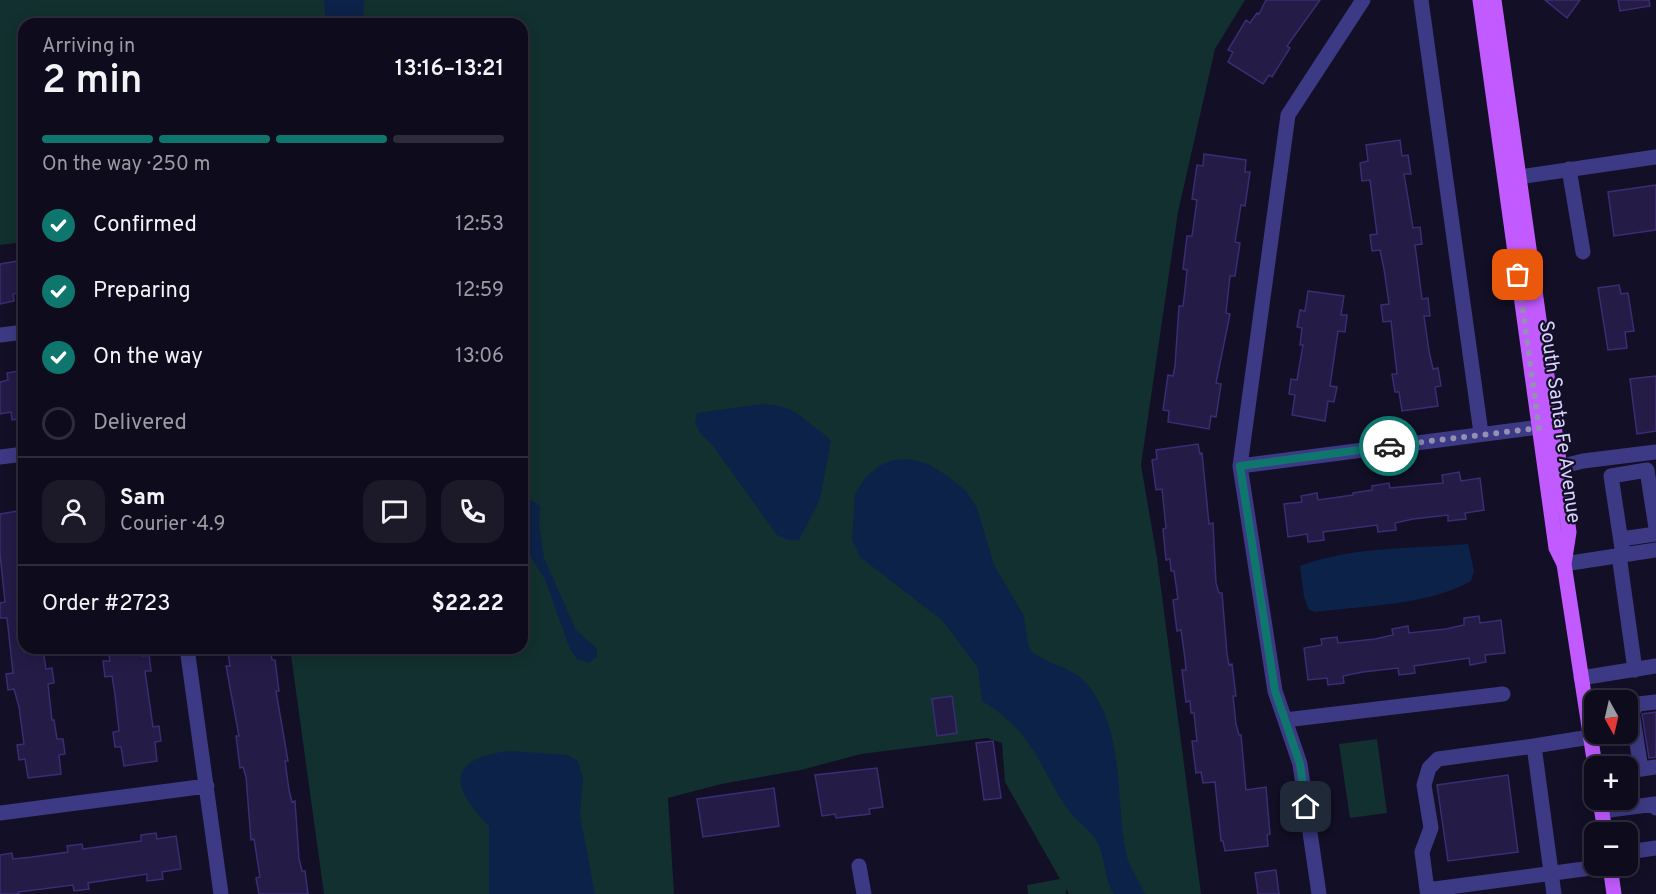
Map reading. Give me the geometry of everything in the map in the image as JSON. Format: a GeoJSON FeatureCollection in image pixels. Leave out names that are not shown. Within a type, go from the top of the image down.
{"type":"FeatureCollection","features":[{"type":"Feature","properties":{"kind":"main road","name":"South Santa Fe Avenue"},"geometry":{"type":"LineString","coordinates":[[1480,0],[1556,548],[1564,564]]}},
{"type":"Feature","properties":{"kind":"main road","name":"South Santa Fe Avenue"},"geometry":{"type":"LineString","coordinates":[[1494,0],[1569,532],[1564,564],[1584,693]]}},
{"type":"Feature","properties":{"kind":"main road"},"geometry":{"type":"LineString","coordinates":[[1610,876],[1614,894]]}},
{"type":"Feature","properties":{"kind":"street"},"geometry":{"type":"LineString","coordinates":[[1319,894],[1300,764],[1275,691],[1240,466],[1288,115],[1363,0]]}},
{"type":"Feature","properties":{"kind":"street"},"geometry":{"type":"LineString","coordinates":[[1421,0],[1481,433]]}},
{"type":"Feature","properties":{"kind":"street"},"geometry":{"type":"LineString","coordinates":[[1519,177],[1656,157]]}},
{"type":"Feature","properties":{"kind":"street"},"geometry":{"type":"LineString","coordinates":[[1569,169],[1583,252]]}},
{"type":"Feature","properties":{"kind":"street"},"geometry":{"type":"LineString","coordinates":[[0,335],[18,333]]}},
{"type":"Feature","properties":{"kind":"street"},"geometry":{"type":"LineString","coordinates":[[1240,466],[1481,433],[1539,428]]}},
{"type":"Feature","properties":{"kind":"street"},"geometry":{"type":"LineString","coordinates":[[1559,467],[1583,461],[1656,452]]}},
{"type":"Feature","properties":{"kind":"street"},"geometry":{"type":"LineString","coordinates":[[0,457],[18,455]]}},
{"type":"Feature","properties":{"kind":"street"},"geometry":{"type":"LineString","coordinates":[[1635,670],[1621,539],[1611,476],[1647,470],[1656,528]]}},
{"type":"Feature","properties":{"kind":"street"},"geometry":{"type":"LineString","coordinates":[[1621,539],[1656,534]]}},
{"type":"Feature","properties":{"kind":"street"},"geometry":{"type":"LineString","coordinates":[[1564,564],[1656,550]]}},
{"type":"Feature","properties":{"kind":"street"},"geometry":{"type":"LineString","coordinates":[[189,654],[221,894]]}},
{"type":"Feature","properties":{"kind":"street"},"geometry":{"type":"LineString","coordinates":[[1581,678],[1656,666]]}},
{"type":"Feature","properties":{"kind":"street"},"geometry":{"type":"LineString","coordinates":[[1285,720],[1503,694]]}},
{"type":"Feature","properties":{"kind":"street"},"geometry":{"type":"LineString","coordinates":[[1638,704],[1656,702]]}},
{"type":"Feature","properties":{"kind":"street"},"geometry":{"type":"LineString","coordinates":[[1584,730],[1534,746],[1438,759],[1429,768],[1424,785],[1431,828],[1422,852],[1428,892],[1584,869]]}},
{"type":"Feature","properties":{"kind":"street"},"geometry":{"type":"LineString","coordinates":[[1636,744],[1641,769]]}},
{"type":"Feature","properties":{"kind":"street"},"geometry":{"type":"LineString","coordinates":[[1534,746],[1554,894]]}},
{"type":"Feature","properties":{"kind":"street"},"geometry":{"type":"LineString","coordinates":[[0,813],[207,786]]}},
{"type":"Feature","properties":{"kind":"street"},"geometry":{"type":"LineString","coordinates":[[1638,804],[1655,804],[1656,808]]}},
{"type":"Feature","properties":{"kind":"street"},"geometry":{"type":"LineString","coordinates":[[1638,851],[1656,848]]}},
{"type":"Feature","properties":{"kind":"street"},"geometry":{"type":"LineString","coordinates":[[859,866],[864,894]]}},
{"type":"Feature","properties":{"kind":"green space"},"geometry":{"type":"Polygon","coordinates":[[[0,0],[1245,0],[1215,49],[1178,212],[1141,465],[1157,558],[1201,894],[1069,894],[1066,889],[1066,894],[1028,894],[1027,885],[1060,879],[1005,782],[1002,743],[987,738],[861,754],[801,770],[721,784],[668,798],[674,894],[324,894],[291,654],[528,654],[528,18],[18,18],[18,243],[0,245],[0,0]]]}},
{"type":"Feature","properties":{"kind":"green space"},"geometry":{"type":"Polygon","coordinates":[[[1377,739],[1387,813],[1350,818],[1339,744],[1377,739]]]}},
{"type":"Feature","properties":{"kind":"water"},"geometry":{"type":"Polygon","coordinates":[[[324,0],[364,0],[363,18],[326,18],[324,0]]]}},
{"type":"Feature","properties":{"kind":"water"},"geometry":{"type":"Polygon","coordinates":[[[762,404],[784,407],[795,412],[831,441],[820,499],[799,540],[788,540],[777,535],[714,447],[700,433],[695,422],[697,413],[762,404]]]}},
{"type":"Feature","properties":{"kind":"water"},"geometry":{"type":"Polygon","coordinates":[[[910,459],[928,464],[966,491],[977,508],[994,565],[1024,616],[1028,644],[1032,652],[1081,678],[1100,703],[1114,745],[1127,857],[1145,894],[1114,894],[1108,882],[1097,842],[1066,807],[1023,736],[999,712],[982,701],[978,668],[943,621],[860,557],[852,540],[855,494],[865,478],[879,466],[893,460],[910,459]]]}},
{"type":"Feature","properties":{"kind":"water"},"geometry":{"type":"Polygon","coordinates":[[[528,499],[540,506],[539,525],[544,558],[576,630],[597,649],[597,657],[588,663],[577,659],[570,649],[544,577],[528,553],[528,499]]]}},
{"type":"Feature","properties":{"kind":"water"},"geometry":{"type":"Polygon","coordinates":[[[1468,544],[1474,571],[1471,581],[1454,589],[1416,600],[1316,612],[1309,610],[1304,597],[1300,566],[1341,555],[1383,549],[1468,544]]]}},
{"type":"Feature","properties":{"kind":"water"},"geometry":{"type":"Polygon","coordinates":[[[511,751],[567,755],[578,761],[583,779],[580,815],[595,894],[489,894],[489,826],[466,798],[461,786],[461,776],[466,767],[475,760],[511,751]]]}},
{"type":"Feature","properties":{"kind":"building"},"geometry":{"type":"Polygon","coordinates":[[[1266,0],[1320,0],[1287,46],[1290,48],[1272,77],[1269,75],[1263,84],[1228,62],[1233,52],[1228,50],[1246,20],[1250,23],[1257,13],[1259,14],[1266,0]]]}},
{"type":"Feature","properties":{"kind":"building"},"geometry":{"type":"Polygon","coordinates":[[[1545,0],[1580,0],[1567,18],[1545,0]]]}},
{"type":"Feature","properties":{"kind":"building"},"geometry":{"type":"Polygon","coordinates":[[[1618,0],[1649,0],[1650,6],[1620,11],[1618,0]]]}},
{"type":"Feature","properties":{"kind":"building"},"geometry":{"type":"Polygon","coordinates":[[[1400,140],[1402,156],[1408,155],[1411,174],[1404,174],[1413,228],[1420,227],[1422,244],[1415,245],[1422,299],[1428,298],[1430,316],[1424,316],[1429,351],[1433,369],[1438,368],[1441,386],[1435,387],[1438,406],[1402,411],[1399,392],[1395,392],[1392,374],[1397,374],[1391,321],[1383,322],[1381,305],[1389,304],[1384,269],[1380,250],[1372,251],[1370,235],[1377,234],[1370,180],[1362,181],[1360,163],[1368,161],[1366,145],[1400,140]]]}},
{"type":"Feature","properties":{"kind":"building"},"geometry":{"type":"Polygon","coordinates":[[[1204,154],[1246,160],[1245,172],[1250,172],[1245,206],[1241,205],[1235,242],[1240,243],[1235,276],[1230,276],[1226,313],[1230,314],[1216,383],[1221,384],[1216,417],[1211,416],[1209,429],[1168,422],[1169,411],[1163,410],[1168,375],[1173,376],[1175,366],[1179,306],[1183,306],[1186,281],[1187,270],[1183,269],[1187,236],[1192,236],[1197,200],[1192,199],[1197,165],[1203,166],[1204,154]]]}},
{"type":"Feature","properties":{"kind":"building"},"geometry":{"type":"Polygon","coordinates":[[[1656,185],[1656,230],[1614,236],[1608,192],[1656,185]]]}},
{"type":"Feature","properties":{"kind":"building"},"geometry":{"type":"Polygon","coordinates":[[[18,261],[18,293],[13,294],[14,301],[0,304],[0,264],[18,261]]]}},
{"type":"Feature","properties":{"kind":"building"},"geometry":{"type":"Polygon","coordinates":[[[1619,285],[1621,294],[1628,293],[1634,331],[1625,332],[1627,348],[1608,350],[1598,288],[1619,285]]]}},
{"type":"Feature","properties":{"kind":"building"},"geometry":{"type":"Polygon","coordinates":[[[1308,291],[1344,296],[1341,315],[1347,315],[1345,332],[1338,331],[1330,386],[1337,387],[1334,402],[1328,401],[1325,421],[1292,415],[1295,395],[1289,394],[1291,379],[1297,380],[1303,345],[1300,345],[1302,328],[1297,327],[1300,310],[1305,311],[1308,291]]]}},
{"type":"Feature","properties":{"kind":"building"},"geometry":{"type":"Polygon","coordinates":[[[18,371],[18,419],[12,420],[11,412],[0,414],[0,382],[8,380],[7,373],[18,371]]]}},
{"type":"Feature","properties":{"kind":"building"},"geometry":{"type":"Polygon","coordinates":[[[1656,376],[1656,431],[1637,434],[1630,379],[1656,376]]]}},
{"type":"Feature","properties":{"kind":"building"},"geometry":{"type":"Polygon","coordinates":[[[1198,444],[1200,454],[1202,453],[1209,524],[1213,523],[1216,583],[1219,593],[1222,593],[1227,654],[1229,665],[1232,664],[1236,696],[1233,696],[1236,724],[1239,735],[1241,735],[1246,790],[1266,787],[1270,834],[1267,835],[1268,846],[1225,851],[1223,841],[1221,841],[1215,782],[1203,783],[1201,772],[1196,773],[1192,741],[1197,741],[1194,713],[1191,713],[1190,701],[1186,702],[1182,670],[1186,670],[1185,659],[1181,630],[1177,631],[1173,600],[1178,599],[1174,571],[1171,571],[1170,559],[1166,560],[1162,489],[1156,490],[1152,460],[1157,459],[1156,450],[1198,444]]]}},
{"type":"Feature","properties":{"kind":"building"},"geometry":{"type":"Polygon","coordinates":[[[1459,472],[1461,481],[1480,478],[1484,510],[1465,513],[1466,519],[1448,521],[1448,515],[1395,523],[1396,530],[1378,532],[1377,525],[1323,532],[1324,540],[1308,542],[1307,534],[1288,537],[1284,504],[1302,502],[1301,496],[1317,493],[1318,500],[1353,495],[1353,493],[1372,490],[1372,486],[1389,483],[1390,488],[1443,483],[1442,475],[1459,472]]]}},
{"type":"Feature","properties":{"kind":"building"},"geometry":{"type":"Polygon","coordinates":[[[18,511],[18,654],[44,654],[46,669],[52,668],[54,683],[48,684],[52,720],[54,720],[57,739],[63,739],[65,754],[59,755],[61,774],[28,778],[25,759],[19,760],[17,745],[24,744],[14,689],[8,690],[6,674],[13,673],[7,618],[0,618],[0,603],[5,602],[0,554],[0,514],[18,511]]]}},
{"type":"Feature","properties":{"kind":"building"},"geometry":{"type":"Polygon","coordinates":[[[1479,616],[1480,623],[1501,620],[1505,653],[1485,655],[1486,662],[1470,665],[1469,658],[1414,666],[1415,673],[1399,675],[1398,668],[1363,672],[1343,676],[1344,683],[1328,685],[1327,678],[1308,680],[1304,648],[1322,645],[1321,639],[1337,637],[1338,643],[1375,639],[1393,635],[1392,629],[1408,626],[1409,633],[1446,629],[1464,625],[1464,618],[1479,616]]]}},
{"type":"Feature","properties":{"kind":"building"},"geometry":{"type":"Polygon","coordinates":[[[109,654],[149,655],[151,671],[145,671],[153,727],[159,726],[161,741],[155,742],[157,761],[124,766],[121,747],[115,747],[113,732],[119,731],[115,695],[112,676],[105,677],[103,661],[110,661],[109,654]]]}},
{"type":"Feature","properties":{"kind":"building"},"geometry":{"type":"Polygon","coordinates":[[[228,654],[271,654],[272,660],[275,660],[279,691],[276,691],[288,761],[285,761],[289,790],[292,802],[295,801],[299,859],[302,871],[305,871],[308,894],[259,894],[256,878],[260,877],[254,839],[251,840],[246,777],[243,767],[240,768],[236,736],[239,736],[226,666],[230,666],[228,654]]]}},
{"type":"Feature","properties":{"kind":"building"},"geometry":{"type":"Polygon","coordinates":[[[952,696],[957,733],[937,736],[932,699],[952,696]]]}},
{"type":"Feature","properties":{"kind":"building"},"geometry":{"type":"Polygon","coordinates":[[[1656,712],[1656,757],[1649,758],[1642,714],[1656,712]]]}},
{"type":"Feature","properties":{"kind":"building"},"geometry":{"type":"Polygon","coordinates":[[[993,741],[1001,798],[984,800],[976,743],[993,741]]]}},
{"type":"Feature","properties":{"kind":"building"},"geometry":{"type":"Polygon","coordinates":[[[877,768],[883,807],[869,809],[870,814],[836,818],[835,814],[822,816],[815,775],[877,768]]]}},
{"type":"Feature","properties":{"kind":"building"},"geometry":{"type":"Polygon","coordinates":[[[1508,775],[1518,852],[1448,861],[1437,785],[1508,775]]]}},
{"type":"Feature","properties":{"kind":"building"},"geometry":{"type":"Polygon","coordinates":[[[774,788],[779,826],[703,837],[697,799],[774,788]]]}},
{"type":"Feature","properties":{"kind":"building"},"geometry":{"type":"Polygon","coordinates":[[[156,833],[157,839],[176,836],[181,869],[162,872],[163,879],[147,881],[147,874],[88,883],[89,889],[74,891],[73,885],[18,892],[19,894],[0,894],[0,855],[12,853],[13,859],[68,852],[67,846],[82,844],[83,849],[141,841],[141,835],[156,833]]]}},
{"type":"Feature","properties":{"kind":"building"},"geometry":{"type":"Polygon","coordinates":[[[1276,870],[1279,894],[1258,894],[1255,873],[1276,870]]]}},
{"type":"Feature","properties":{"kind":"way so far"},"geometry":{"type":"LineString","coordinates":[[1389,446],[1481,433],[1539,428],[1518,275]]}},
{"type":"Feature","properties":{"kind":"route"},"geometry":{"type":"LineString","coordinates":[[1306,807],[1300,764],[1275,691],[1240,466],[1389,446]]}}]}
